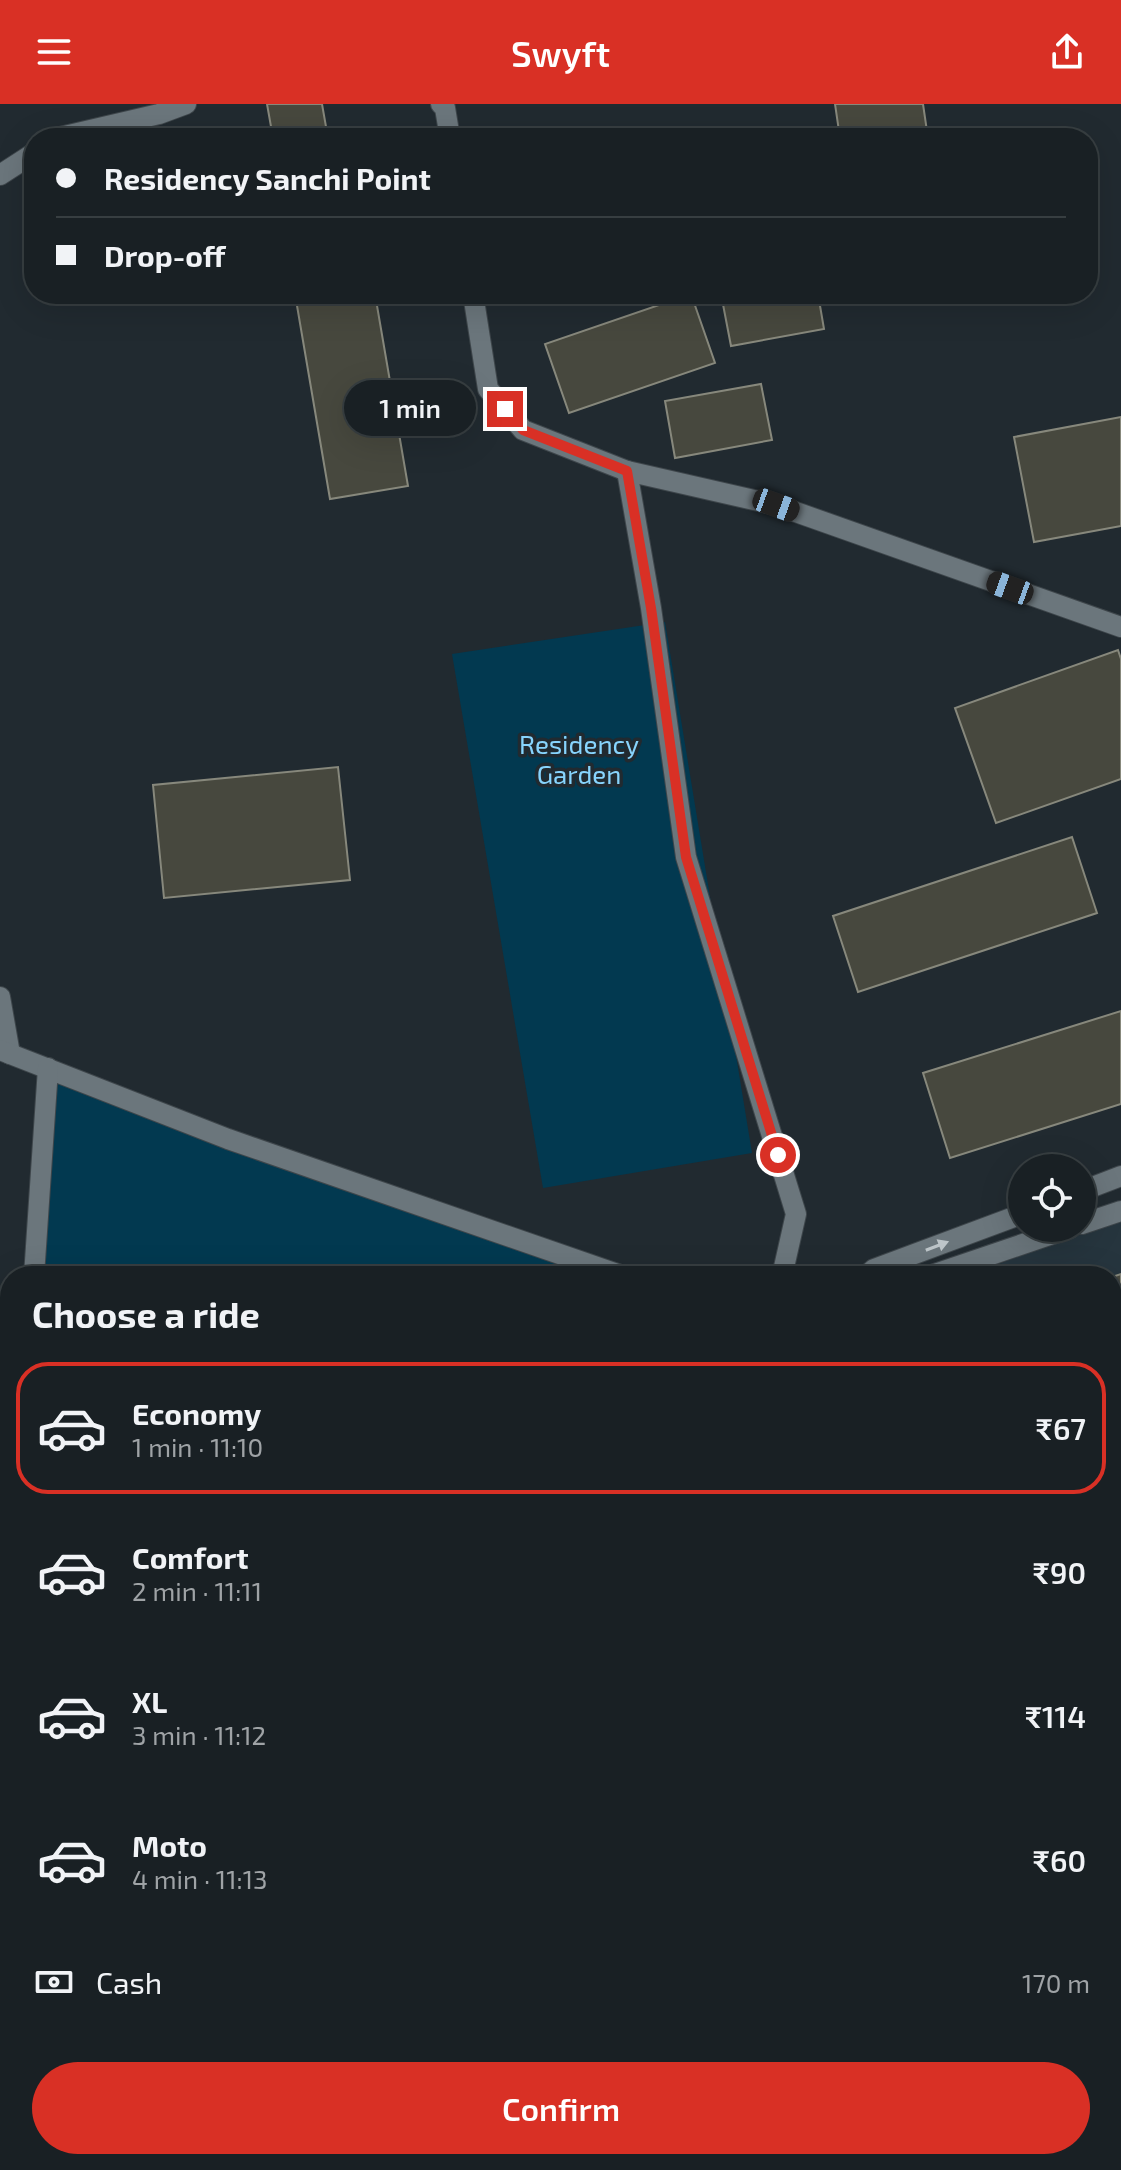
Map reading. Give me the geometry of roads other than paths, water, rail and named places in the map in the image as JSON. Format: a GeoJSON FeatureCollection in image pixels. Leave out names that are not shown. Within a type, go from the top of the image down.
{"type":"FeatureCollection","features":[{"type":"Feature","properties":{"kind":"street"},"geometry":{"type":"LineString","coordinates":[[99,128],[159,114],[186,104]]}},
{"type":"Feature","properties":{"kind":"street"},"geometry":{"type":"LineString","coordinates":[[441,104],[445,108],[448,128]]}},
{"type":"Feature","properties":{"kind":"street"},"geometry":{"type":"LineString","coordinates":[[0,175],[24,159]]}},
{"type":"Feature","properties":{"kind":"street"},"geometry":{"type":"LineString","coordinates":[[475,304],[488,389],[523,430],[627,471],[776,505],[1121,627]]}},
{"type":"Feature","properties":{"kind":"street"},"geometry":{"type":"LineString","coordinates":[[627,471],[651,608],[686,857],[796,1214],[784,1266]]}},
{"type":"Feature","properties":{"kind":"street"},"geometry":{"type":"LineString","coordinates":[[0,997],[5,1052],[228,1139],[594,1266]]}},
{"type":"Feature","properties":{"kind":"street"},"geometry":{"type":"LineString","coordinates":[[35,1266],[48,1068]]}},
{"type":"Feature","properties":{"kind":"street"},"geometry":{"type":"LineString","coordinates":[[1096,1186],[1121,1176]]}},
{"type":"Feature","properties":{"kind":"street"},"geometry":{"type":"LineString","coordinates":[[1096,1219],[1121,1211]]}},
{"type":"Feature","properties":{"kind":"street"},"geometry":{"type":"LineString","coordinates":[[882,1266],[1008,1219]]}},
{"type":"Feature","properties":{"kind":"street"},"geometry":{"type":"LineString","coordinates":[[958,1266],[1029,1242]]}},
{"type":"Feature","properties":{"kind":"park label","name":"Residency Garden"},"geometry":{"type":"Point","coordinates":[579,758]}}]}
